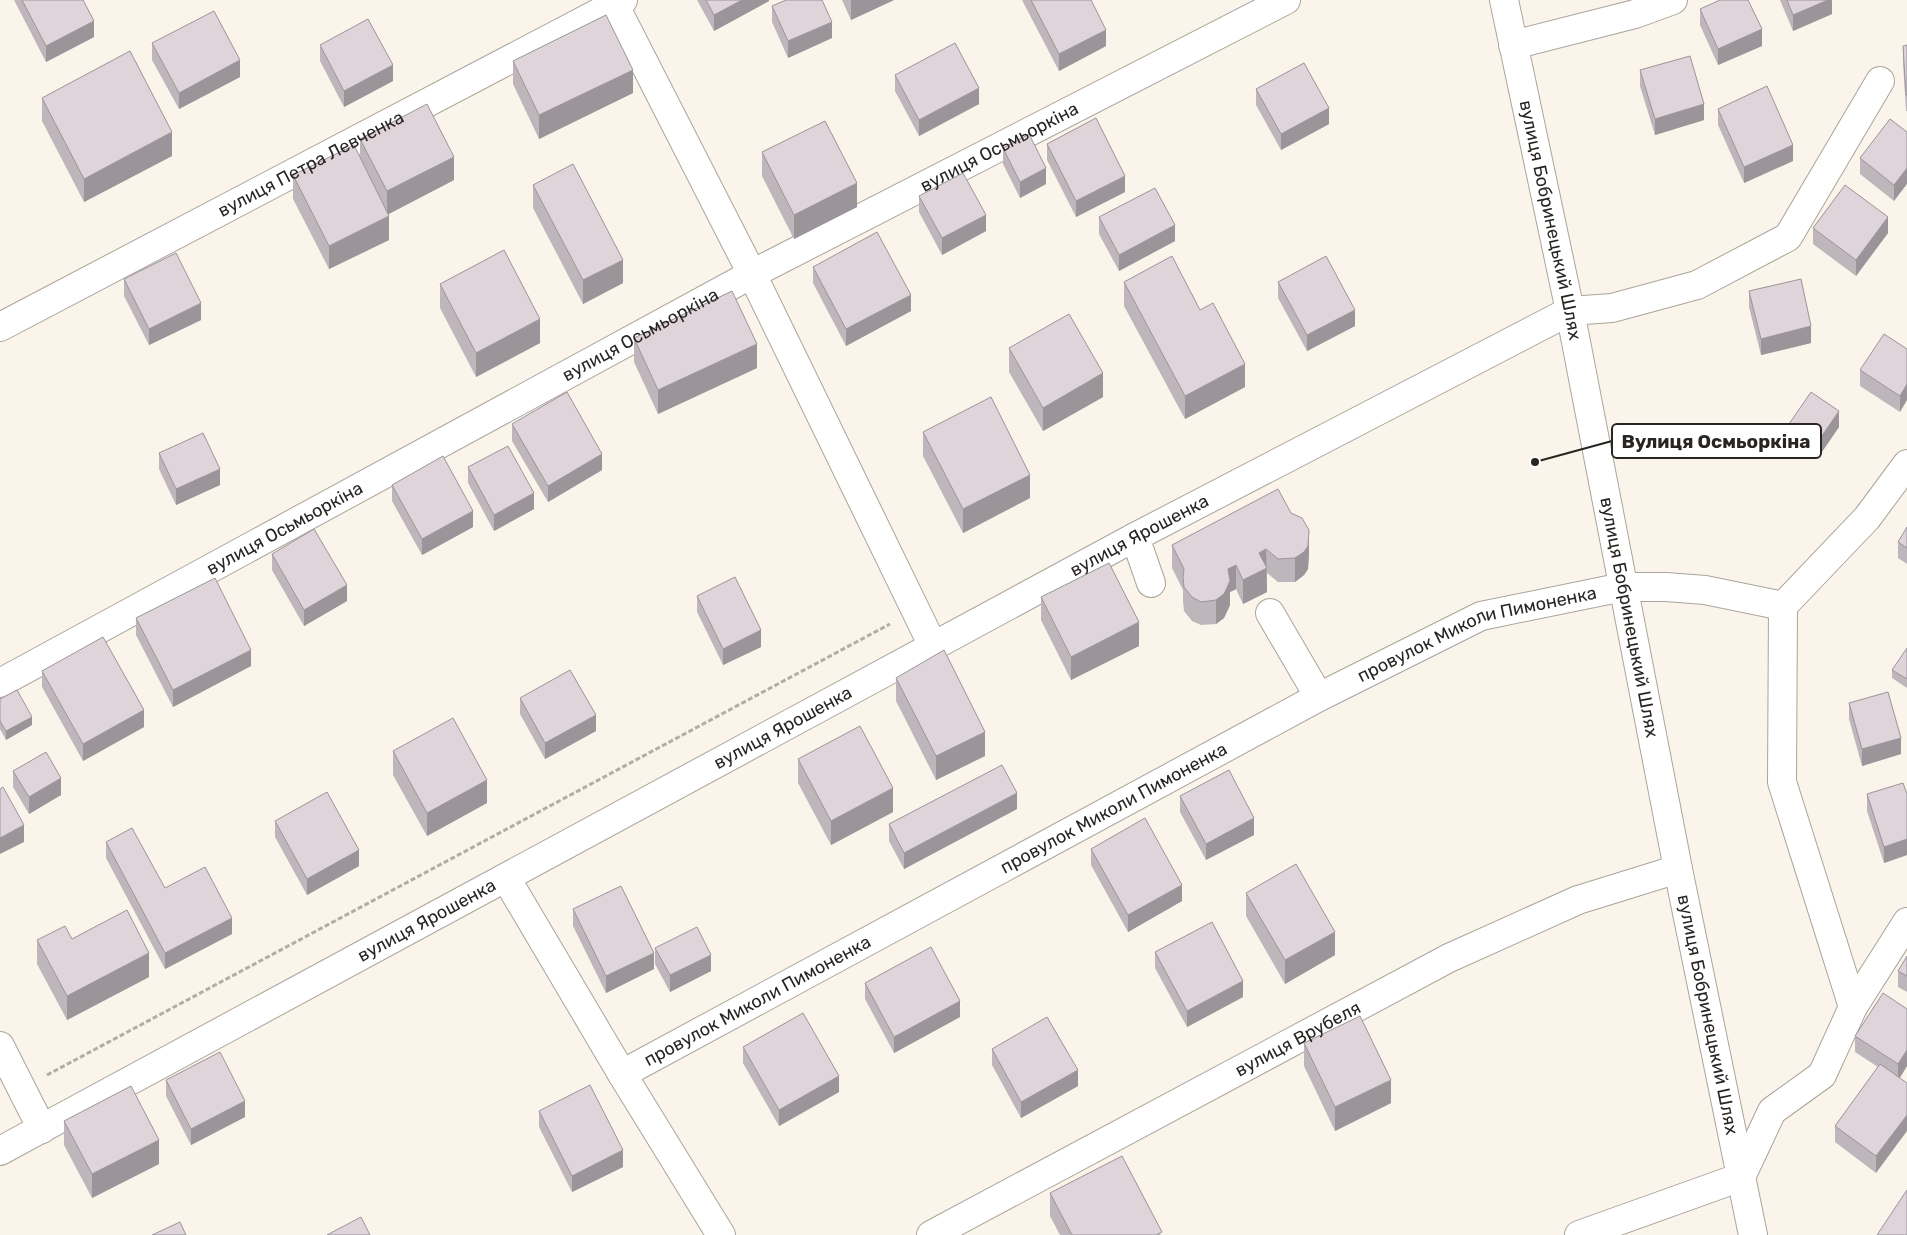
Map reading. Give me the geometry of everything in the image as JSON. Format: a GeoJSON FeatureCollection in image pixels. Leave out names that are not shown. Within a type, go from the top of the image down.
{"type":"FeatureCollection","features":[{"type":"Feature","properties":{"kind":"street","name":"вулиця Осьмьоркіна"},"geometry":{"type":"LineString","coordinates":[[0,683],[752,274],[1286,0]]}},
{"type":"Feature","properties":{"kind":"street","name":"вулиця Бобринецький Шлях"},"geometry":{"type":"LineString","coordinates":[[1504,0],[1570,311],[1678,870],[1753,1235]]}},
{"type":"Feature","properties":{"kind":"street"},"geometry":{"type":"LineString","coordinates":[[1513,45],[1635,14],[1673,0]]}},
{"type":"Feature","properties":{"kind":"street"},"geometry":{"type":"LineString","coordinates":[[617,1],[934,646]]}},
{"type":"Feature","properties":{"kind":"street","name":"вулиця Петра Левченка"},"geometry":{"type":"LineString","coordinates":[[0,327],[617,1]]}},
{"type":"Feature","properties":{"kind":"street"},"geometry":{"type":"LineString","coordinates":[[1570,311],[1612,308],[1698,285],[1788,237],[1880,81]]}},
{"type":"Feature","properties":{"kind":"street","name":"вулиця Ярошенка"},"geometry":{"type":"LineString","coordinates":[[0,1151],[1135,537],[1570,311]]}},
{"type":"Feature","properties":{"kind":"street"},"geometry":{"type":"LineString","coordinates":[[1853,1007],[1782,782],[1783,606],[1866,518],[1907,464]]}},
{"type":"Feature","properties":{"kind":"street"},"geometry":{"type":"LineString","coordinates":[[1135,537],[1151,583]]}},
{"type":"Feature","properties":{"kind":"street","name":"провулок Миколи Пимоненка"},"geometry":{"type":"LineString","coordinates":[[622,1074],[1319,697],[1481,616],[1623,587],[1666,587],[1705,590],[1783,606]]}},
{"type":"Feature","properties":{"kind":"street"},"geometry":{"type":"LineString","coordinates":[[1270,613],[1319,697]]}},
{"type":"Feature","properties":{"kind":"street","name":"вулиця Врубеля"},"geometry":{"type":"LineString","coordinates":[[931,1235],[1449,958],[1578,900],[1678,870]]}},
{"type":"Feature","properties":{"kind":"street"},"geometry":{"type":"LineString","coordinates":[[506,878],[622,1074],[721,1235]]}},
{"type":"Feature","properties":{"kind":"street"},"geometry":{"type":"LineString","coordinates":[[1579,1235],[1740,1177],[1772,1111],[1822,1075],[1853,1007],[1907,922]]}},
{"type":"Feature","properties":{"kind":"street"},"geometry":{"type":"LineString","coordinates":[[0,1046],[42,1129]]}},
{"type":"Feature","properties":{"kind":"path"},"geometry":{"type":"LineString","coordinates":[[21,1089],[916,611]]}},
{"type":"Feature","properties":{"kind":"building"},"geometry":{"type":"Polygon","coordinates":[[[22,0],[83,0],[94,21],[46,46],[22,0]]]}},
{"type":"Feature","properties":{"kind":"building"},"geometry":{"type":"Polygon","coordinates":[[[706,0],[742,0],[714,15],[706,0]]]}},
{"type":"Feature","properties":{"kind":"building"},"geometry":{"type":"Polygon","coordinates":[[[786,0],[822,0],[832,22],[788,41],[772,6],[786,0]]]}},
{"type":"Feature","properties":{"kind":"building"},"geometry":{"type":"Polygon","coordinates":[[[1031,0],[1091,0],[1106,30],[1059,54],[1031,0]]]}},
{"type":"Feature","properties":{"kind":"building"},"geometry":{"type":"Polygon","coordinates":[[[1720,0],[1748,0],[1762,29],[1718,49],[1700,9],[1720,0]]]}},
{"type":"Feature","properties":{"kind":"building"},"geometry":{"type":"Polygon","coordinates":[[[1787,0],[1828,0],[1793,15],[1787,0]]]}},
{"type":"Feature","properties":{"kind":"building"},"geometry":{"type":"Polygon","coordinates":[[[214,11],[240,60],[179,93],[152,43],[214,11]]]}},
{"type":"Feature","properties":{"kind":"building"},"geometry":{"type":"Polygon","coordinates":[[[606,15],[633,70],[539,115],[513,61],[606,15]]]}},
{"type":"Feature","properties":{"kind":"building"},"geometry":{"type":"Polygon","coordinates":[[[368,19],[393,65],[344,91],[320,45],[368,19]]]}},
{"type":"Feature","properties":{"kind":"building"},"geometry":{"type":"Polygon","coordinates":[[[955,43],[979,88],[919,120],[895,75],[955,43]]]}},
{"type":"Feature","properties":{"kind":"building"},"geometry":{"type":"Polygon","coordinates":[[[1907,45],[1907,95],[1906,95],[1903,46],[1907,45]]]}},
{"type":"Feature","properties":{"kind":"building"},"geometry":{"type":"Polygon","coordinates":[[[130,51],[172,132],[84,179],[42,98],[130,51]]]}},
{"type":"Feature","properties":{"kind":"building"},"geometry":{"type":"Polygon","coordinates":[[[1690,56],[1704,104],[1655,119],[1640,70],[1690,56]]]}},
{"type":"Feature","properties":{"kind":"building"},"geometry":{"type":"Polygon","coordinates":[[[1304,63],[1329,108],[1281,134],[1256,89],[1304,63]]]}},
{"type":"Feature","properties":{"kind":"building"},"geometry":{"type":"Polygon","coordinates":[[[1767,86],[1793,145],[1744,167],[1718,109],[1767,86]]]}},
{"type":"Feature","properties":{"kind":"building"},"geometry":{"type":"Polygon","coordinates":[[[427,104],[454,157],[387,191],[360,139],[427,104]]]}},
{"type":"Feature","properties":{"kind":"building"},"geometry":{"type":"Polygon","coordinates":[[[1096,118],[1125,176],[1076,201],[1047,144],[1096,118]]]}},
{"type":"Feature","properties":{"kind":"building"},"geometry":{"type":"Polygon","coordinates":[[[1890,119],[1907,132],[1907,168],[1894,185],[1860,158],[1890,119]]]}},
{"type":"Feature","properties":{"kind":"building"},"geometry":{"type":"Polygon","coordinates":[[[825,121],[857,183],[794,215],[762,152],[825,121]]]}},
{"type":"Feature","properties":{"kind":"building"},"geometry":{"type":"Polygon","coordinates":[[[1029,134],[1046,168],[1020,182],[1003,148],[1029,134]]]}},
{"type":"Feature","properties":{"kind":"building"},"geometry":{"type":"Polygon","coordinates":[[[354,145],[389,216],[329,246],[293,175],[354,145]]]}},
{"type":"Feature","properties":{"kind":"building"},"geometry":{"type":"Polygon","coordinates":[[[573,164],[623,260],[583,280],[533,185],[573,164]]]}},
{"type":"Feature","properties":{"kind":"building"},"geometry":{"type":"Polygon","coordinates":[[[963,173],[986,215],[942,238],[919,196],[963,173]]]}},
{"type":"Feature","properties":{"kind":"building"},"geometry":{"type":"Polygon","coordinates":[[[1845,185],[1888,217],[1856,260],[1813,228],[1845,185]]]}},
{"type":"Feature","properties":{"kind":"building"},"geometry":{"type":"Polygon","coordinates":[[[1155,188],[1175,225],[1119,255],[1099,217],[1155,188]]]}},
{"type":"Feature","properties":{"kind":"building"},"geometry":{"type":"Polygon","coordinates":[[[877,232],[911,295],[846,329],[813,267],[877,232]]]}},
{"type":"Feature","properties":{"kind":"building"},"geometry":{"type":"Polygon","coordinates":[[[504,250],[540,319],[476,353],[440,284],[504,250]]]}},
{"type":"Feature","properties":{"kind":"building"},"geometry":{"type":"Polygon","coordinates":[[[176,253],[201,303],[149,329],[124,279],[176,253]]]}},
{"type":"Feature","properties":{"kind":"building"},"geometry":{"type":"Polygon","coordinates":[[[1172,256],[1200,310],[1213,303],[1245,364],[1185,396],[1124,282],[1172,256]]]}},
{"type":"Feature","properties":{"kind":"building"},"geometry":{"type":"Polygon","coordinates":[[[1326,256],[1355,310],[1307,335],[1278,282],[1326,256]]]}},
{"type":"Feature","properties":{"kind":"building"},"geometry":{"type":"Polygon","coordinates":[[[1801,279],[1811,326],[1761,339],[1749,291],[1801,279]]]}},
{"type":"Feature","properties":{"kind":"building"},"geometry":{"type":"Polygon","coordinates":[[[732,291],[757,344],[658,390],[634,338],[732,291]]]}},
{"type":"Feature","properties":{"kind":"building"},"geometry":{"type":"Polygon","coordinates":[[[1069,314],[1103,373],[1043,408],[1009,348],[1069,314]]]}},
{"type":"Feature","properties":{"kind":"building"},"geometry":{"type":"Polygon","coordinates":[[[1884,334],[1907,349],[1907,384],[1900,396],[1860,370],[1884,334]]]}},
{"type":"Feature","properties":{"kind":"building"},"geometry":{"type":"Polygon","coordinates":[[[567,392],[602,454],[548,486],[512,424],[567,392]]]}},
{"type":"Feature","properties":{"kind":"building"},"geometry":{"type":"Polygon","coordinates":[[[1811,392],[1839,411],[1817,443],[1789,424],[1811,392]]]}},
{"type":"Feature","properties":{"kind":"building"},"geometry":{"type":"Polygon","coordinates":[[[991,397],[1030,475],[963,509],[923,432],[991,397]]]}},
{"type":"Feature","properties":{"kind":"building"},"geometry":{"type":"Polygon","coordinates":[[[203,433],[220,469],[176,489],[159,453],[203,433]]]}},
{"type":"Feature","properties":{"kind":"building"},"geometry":{"type":"Polygon","coordinates":[[[508,446],[534,493],[494,515],[468,467],[508,446]]]}},
{"type":"Feature","properties":{"kind":"building"},"geometry":{"type":"Polygon","coordinates":[[[443,456],[473,511],[422,539],[392,485],[443,456]]]}},
{"type":"Feature","properties":{"kind":"building"},"geometry":{"type":"Polygon","coordinates":[[[1278,489],[1291,513],[1302,518],[1309,530],[1308,546],[1304,552],[1295,558],[1278,559],[1266,549],[1259,553],[1267,568],[1243,580],[1236,565],[1228,569],[1230,581],[1224,594],[1216,600],[1201,602],[1192,597],[1184,587],[1184,569],[1172,545],[1278,489]]]}},
{"type":"Feature","properties":{"kind":"building"},"geometry":{"type":"Polygon","coordinates":[[[1907,527],[1907,548],[1898,542],[1907,527]]]}},
{"type":"Feature","properties":{"kind":"building"},"geometry":{"type":"Polygon","coordinates":[[[314,529],[347,585],[304,610],[272,554],[314,529]]]}},
{"type":"Feature","properties":{"kind":"building"},"geometry":{"type":"Polygon","coordinates":[[[1109,563],[1139,622],[1071,657],[1041,597],[1109,563]]]}},
{"type":"Feature","properties":{"kind":"building"},"geometry":{"type":"Polygon","coordinates":[[[735,577],[761,630],[723,649],[697,596],[735,577]]]}},
{"type":"Feature","properties":{"kind":"building"},"geometry":{"type":"Polygon","coordinates":[[[215,578],[251,650],[173,690],[136,618],[215,578]]]}},
{"type":"Feature","properties":{"kind":"building"},"geometry":{"type":"Polygon","coordinates":[[[103,637],[144,710],[83,744],[42,671],[103,637]]]}},
{"type":"Feature","properties":{"kind":"building"},"geometry":{"type":"Polygon","coordinates":[[[1907,648],[1907,679],[1892,670],[1907,648]]]}},
{"type":"Feature","properties":{"kind":"building"},"geometry":{"type":"Polygon","coordinates":[[[944,650],[985,732],[936,756],[896,678],[944,650]]]}},
{"type":"Feature","properties":{"kind":"building"},"geometry":{"type":"Polygon","coordinates":[[[570,670],[596,715],[545,743],[520,698],[570,670]]]}},
{"type":"Feature","properties":{"kind":"building"},"geometry":{"type":"Polygon","coordinates":[[[17,690],[32,717],[6,731],[0,721],[0,699],[17,690]]]}},
{"type":"Feature","properties":{"kind":"building"},"geometry":{"type":"Polygon","coordinates":[[[1888,692],[1901,738],[1862,749],[1849,703],[1888,692]]]}},
{"type":"Feature","properties":{"kind":"building"},"geometry":{"type":"Polygon","coordinates":[[[453,718],[487,780],[427,813],[393,751],[453,718]]]}},
{"type":"Feature","properties":{"kind":"building"},"geometry":{"type":"Polygon","coordinates":[[[860,726],[893,788],[831,821],[798,759],[860,726]]]}},
{"type":"Feature","properties":{"kind":"building"},"geometry":{"type":"Polygon","coordinates":[[[46,752],[61,778],[29,797],[13,771],[46,752]]]}},
{"type":"Feature","properties":{"kind":"building"},"geometry":{"type":"Polygon","coordinates":[[[1002,765],[1017,793],[904,853],[889,824],[1002,765]]]}},
{"type":"Feature","properties":{"kind":"building"},"geometry":{"type":"Polygon","coordinates":[[[1229,770],[1254,818],[1206,844],[1180,796],[1229,770]]]}},
{"type":"Feature","properties":{"kind":"building"},"geometry":{"type":"Polygon","coordinates":[[[1903,783],[1907,794],[1907,839],[1884,847],[1867,794],[1903,783]]]}},
{"type":"Feature","properties":{"kind":"building"},"geometry":{"type":"Polygon","coordinates":[[[3,787],[24,825],[0,838],[0,789],[3,787]]]}},
{"type":"Feature","properties":{"kind":"building"},"geometry":{"type":"Polygon","coordinates":[[[327,792],[359,850],[307,879],[275,821],[327,792]]]}},
{"type":"Feature","properties":{"kind":"building"},"geometry":{"type":"Polygon","coordinates":[[[1145,818],[1182,885],[1128,915],[1091,849],[1145,818]]]}},
{"type":"Feature","properties":{"kind":"building"},"geometry":{"type":"Polygon","coordinates":[[[132,828],[165,888],[205,867],[232,918],[165,953],[106,842],[132,828]]]}},
{"type":"Feature","properties":{"kind":"building"},"geometry":{"type":"Polygon","coordinates":[[[1296,864],[1335,932],[1285,960],[1246,893],[1296,864]]]}},
{"type":"Feature","properties":{"kind":"building"},"geometry":{"type":"Polygon","coordinates":[[[621,886],[654,953],[606,976],[573,909],[621,886]]]}},
{"type":"Feature","properties":{"kind":"building"},"geometry":{"type":"Polygon","coordinates":[[[127,910],[149,953],[67,996],[37,940],[65,926],[72,939],[127,910]]]}},
{"type":"Feature","properties":{"kind":"building"},"geometry":{"type":"Polygon","coordinates":[[[1212,922],[1243,981],[1187,1011],[1155,952],[1212,922]]]}},
{"type":"Feature","properties":{"kind":"building"},"geometry":{"type":"Polygon","coordinates":[[[697,927],[711,955],[670,975],[655,948],[697,927]]]}},
{"type":"Feature","properties":{"kind":"building"},"geometry":{"type":"Polygon","coordinates":[[[931,947],[960,1001],[894,1037],[865,983],[931,947]]]}},
{"type":"Feature","properties":{"kind":"building"},"geometry":{"type":"Polygon","coordinates":[[[1907,956],[1907,976],[1898,971],[1907,956]]]}},
{"type":"Feature","properties":{"kind":"building"},"geometry":{"type":"Polygon","coordinates":[[[1883,993],[1907,1009],[1907,1050],[1898,1064],[1855,1036],[1883,993]]]}},
{"type":"Feature","properties":{"kind":"building"},"geometry":{"type":"Polygon","coordinates":[[[803,1013],[839,1076],[779,1110],[743,1047],[803,1013]]]}},
{"type":"Feature","properties":{"kind":"building"},"geometry":{"type":"Polygon","coordinates":[[[1360,1016],[1391,1080],[1335,1107],[1304,1043],[1360,1016]]]}},
{"type":"Feature","properties":{"kind":"building"},"geometry":{"type":"Polygon","coordinates":[[[1047,1017],[1078,1070],[1021,1102],[992,1049],[1047,1017]]]}},
{"type":"Feature","properties":{"kind":"building"},"geometry":{"type":"Polygon","coordinates":[[[220,1052],[245,1101],[191,1129],[166,1080],[220,1052]]]}},
{"type":"Feature","properties":{"kind":"building"},"geometry":{"type":"Polygon","coordinates":[[[1880,1064],[1907,1083],[1907,1115],[1876,1156],[1835,1126],[1880,1064]]]}},
{"type":"Feature","properties":{"kind":"building"},"geometry":{"type":"Polygon","coordinates":[[[590,1085],[623,1150],[572,1176],[539,1111],[590,1085]]]}},
{"type":"Feature","properties":{"kind":"building"},"geometry":{"type":"Polygon","coordinates":[[[131,1086],[159,1140],[92,1174],[64,1121],[131,1086]]]}},
{"type":"Feature","properties":{"kind":"building"},"geometry":{"type":"Polygon","coordinates":[[[1122,1156],[1162,1232],[1156,1235],[1072,1235],[1050,1193],[1122,1156]]]}},
{"type":"Feature","properties":{"kind":"building"},"geometry":{"type":"Polygon","coordinates":[[[1907,1190],[1907,1235],[1877,1235],[1907,1190]]]}},
{"type":"Feature","properties":{"kind":"building"},"geometry":{"type":"Polygon","coordinates":[[[361,1217],[370,1235],[327,1235],[361,1217]]]}},
{"type":"Feature","properties":{"kind":"building"},"geometry":{"type":"Polygon","coordinates":[[[180,1222],[186,1235],[152,1235],[180,1222]]]}},
{"type":"Feature","properties":{"kind":"place","name":"Вулиця Осмьоркіна"},"geometry":{"type":"Point","coordinates":[1535,462]}}]}
